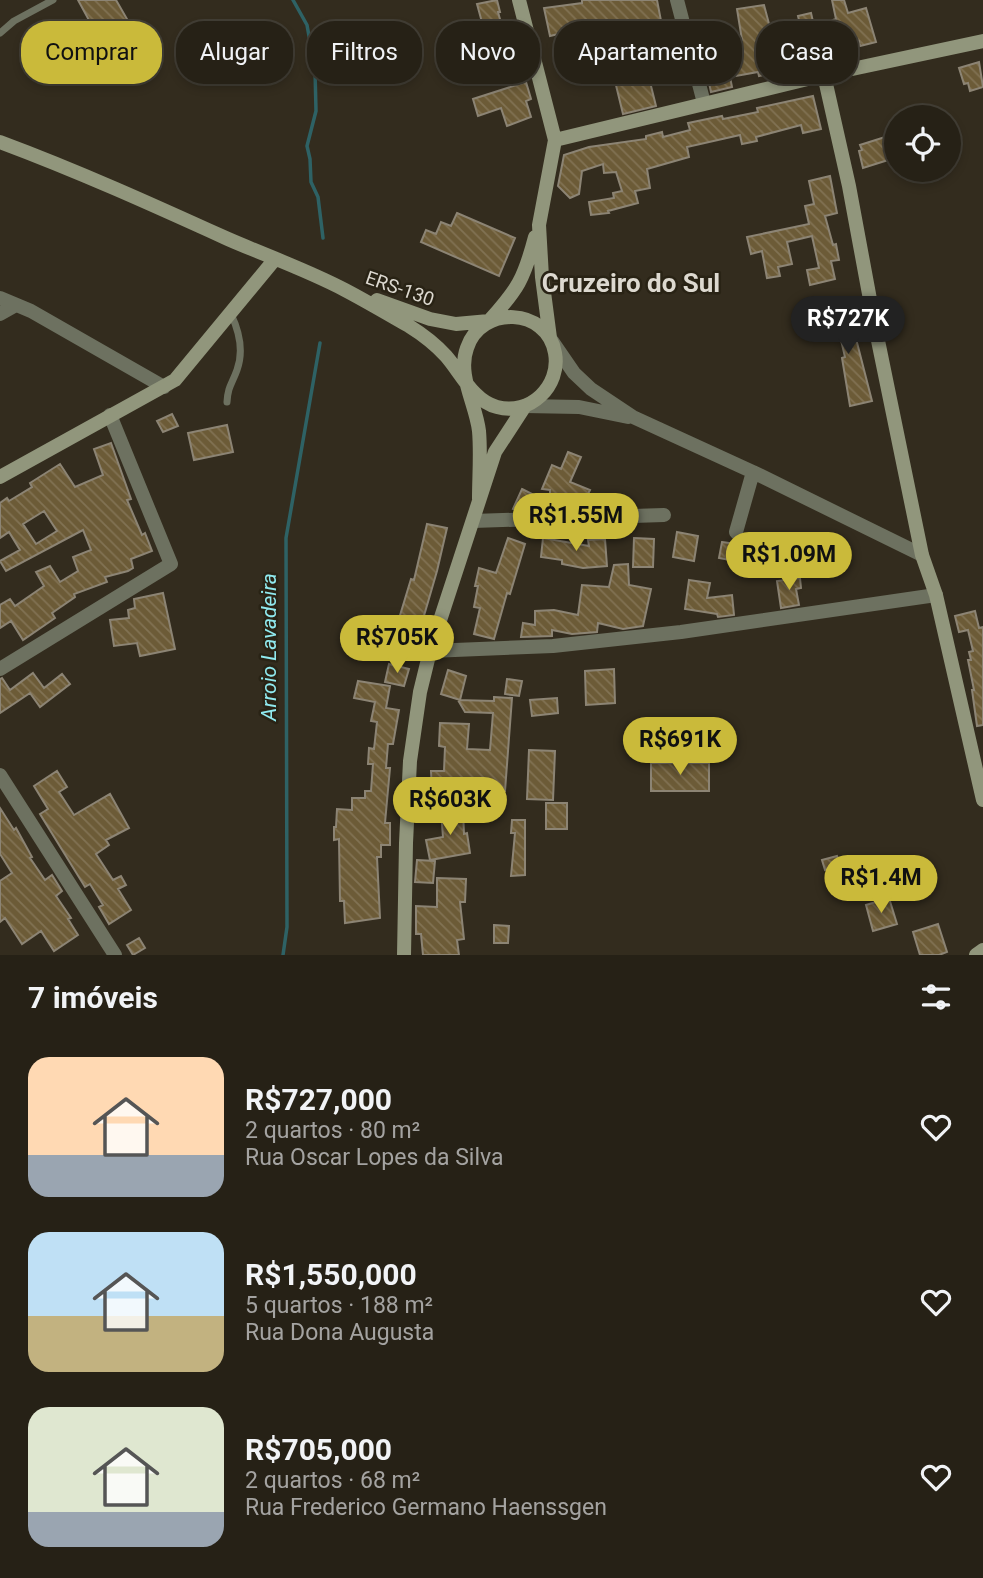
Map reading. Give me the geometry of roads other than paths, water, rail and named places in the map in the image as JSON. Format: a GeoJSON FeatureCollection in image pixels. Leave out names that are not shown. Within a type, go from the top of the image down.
{"type":"FeatureCollection","features":[{"type":"Feature","properties":{"kind":"main road"},"geometry":{"type":"LineString","coordinates":[[479,499],[479,435],[477,417],[466,380],[464,358],[467,346],[480,328],[515,292],[524,276],[539,225],[555,140],[519,0]]}},
{"type":"Feature","properties":{"kind":"main road"},"geometry":{"type":"LineString","coordinates":[[858,68],[983,41]]}},
{"type":"Feature","properties":{"kind":"main road"},"geometry":{"type":"LineString","coordinates":[[555,140],[785,84]]}},
{"type":"Feature","properties":{"kind":"main road"},"geometry":{"type":"LineString","coordinates":[[826,84],[849,186],[922,555],[936,594],[983,800]]}},
{"type":"Feature","properties":{"kind":"main road","name":"ERS-130"},"geometry":{"type":"LineString","coordinates":[[0,142],[123,192],[344,289],[430,319],[456,324],[489,321]]}},
{"type":"Feature","properties":{"kind":"main road"},"geometry":{"type":"LineString","coordinates":[[466,380],[478,397],[495,407],[505,409],[536,401],[551,383],[556,361],[550,338],[542,277],[539,225]]}},
{"type":"Feature","properties":{"kind":"main road"},"geometry":{"type":"LineString","coordinates":[[0,477],[175,380],[275,259]]}},
{"type":"Feature","properties":{"kind":"main road","name":"ERS-130"},"geometry":{"type":"LineString","coordinates":[[344,289],[423,336],[443,353],[466,380]]}},
{"type":"Feature","properties":{"kind":"main road"},"geometry":{"type":"LineString","coordinates":[[489,321],[509,316],[528,319],[544,330],[550,338]]}},
{"type":"Feature","properties":{"kind":"main road"},"geometry":{"type":"LineString","coordinates":[[404,955],[405,843],[414,722],[430,651],[495,452],[525,406]]}},
{"type":"Feature","properties":{"kind":"main road"},"geometry":{"type":"LineString","coordinates":[[976,955],[983,950]]}},
{"type":"Feature","properties":{"kind":"street"},"geometry":{"type":"LineString","coordinates":[[677,0],[704,103]]}},
{"type":"Feature","properties":{"kind":"street"},"geometry":{"type":"LineString","coordinates":[[0,298],[164,387]]}},
{"type":"Feature","properties":{"kind":"street"},"geometry":{"type":"LineString","coordinates":[[0,314],[16,305]]}},
{"type":"Feature","properties":{"kind":"street"},"geometry":{"type":"LineString","coordinates":[[550,338],[574,373],[591,389],[633,417],[922,555]]}},
{"type":"Feature","properties":{"kind":"street"},"geometry":{"type":"LineString","coordinates":[[525,406],[579,407],[633,417]]}},
{"type":"Feature","properties":{"kind":"street"},"geometry":{"type":"LineString","coordinates":[[0,669],[171,564],[110,415]]}},
{"type":"Feature","properties":{"kind":"street"},"geometry":{"type":"LineString","coordinates":[[736,532],[753,472]]}},
{"type":"Feature","properties":{"kind":"street"},"geometry":{"type":"LineString","coordinates":[[473,521],[664,515]]}},
{"type":"Feature","properties":{"kind":"street"},"geometry":{"type":"LineString","coordinates":[[430,651],[552,646],[681,632],[936,594]]}},
{"type":"Feature","properties":{"kind":"street"},"geometry":{"type":"LineString","coordinates":[[0,775],[115,955]]}},
{"type":"Feature","properties":{"kind":"lane"},"geometry":{"type":"LineString","coordinates":[[0,33],[14,21],[53,0]]}},
{"type":"Feature","properties":{"kind":"lane"},"geometry":{"type":"LineString","coordinates":[[226,402],[228,386],[237,371],[240,358],[240,343],[230,314]]}},
{"type":"Feature","properties":{"kind":"waterway","name":"Arroio Lavadeira"},"geometry":{"type":"LineString","coordinates":[[293,0],[307,25],[315,70],[316,111],[307,146],[311,182],[318,197],[323,238]]}},
{"type":"Feature","properties":{"kind":"waterway","name":"Arroio Lavadeira"},"geometry":{"type":"LineString","coordinates":[[283,955],[287,927],[286,538],[320,343]]}},
{"type":"Feature","properties":{"kind":"district","name":"Cruzeiro do Sul"},"geometry":{"type":"Point","coordinates":[631,283]}}]}
